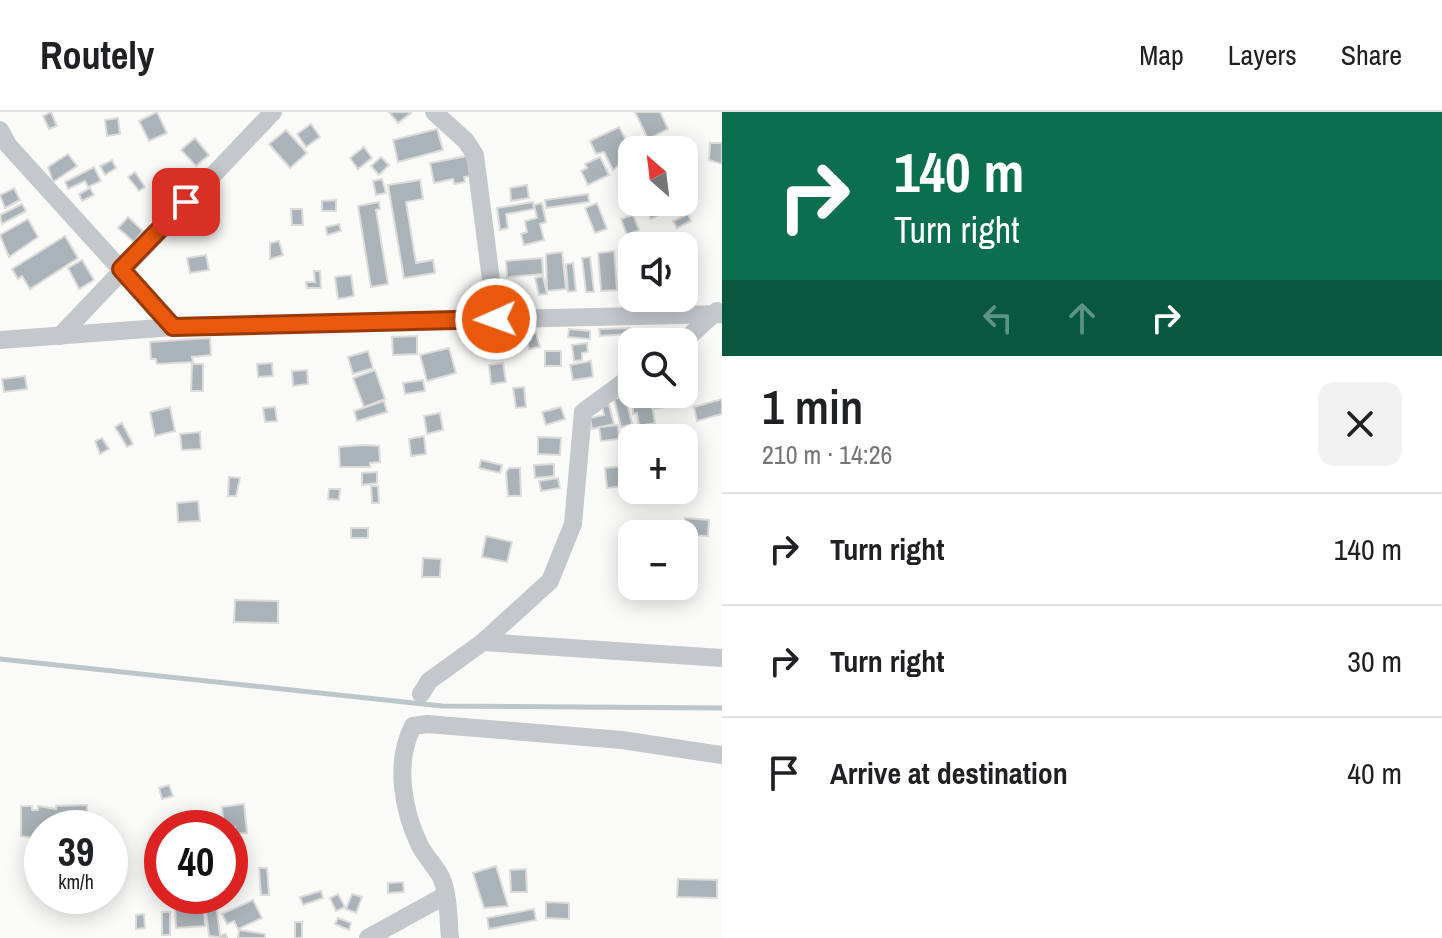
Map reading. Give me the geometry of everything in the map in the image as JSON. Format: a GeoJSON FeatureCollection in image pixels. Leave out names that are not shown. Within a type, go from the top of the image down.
{"type":"FeatureCollection","features":[{"type":"Feature","properties":{"kind":"street"},"geometry":{"type":"LineString","coordinates":[[60,336],[273,112]]}},
{"type":"Feature","properties":{"kind":"street"},"geometry":{"type":"LineString","coordinates":[[434,112],[466,141],[475,155],[496,319]]}},
{"type":"Feature","properties":{"kind":"street"},"geometry":{"type":"LineString","coordinates":[[0,130],[8,145],[173,327]]}},
{"type":"Feature","properties":{"kind":"street"},"geometry":{"type":"LineString","coordinates":[[0,340],[173,327],[719,311]]}},
{"type":"Feature","properties":{"kind":"street"},"geometry":{"type":"LineString","coordinates":[[698,329],[719,311]]}},
{"type":"Feature","properties":{"kind":"street"},"geometry":{"type":"LineString","coordinates":[[421,694],[429,681],[483,642],[550,581],[573,524],[583,412],[618,386]]}},
{"type":"Feature","properties":{"kind":"street"},"geometry":{"type":"LineString","coordinates":[[483,642],[722,658]]}},
{"type":"Feature","properties":{"kind":"street"},"geometry":{"type":"LineString","coordinates":[[450,938],[446,895],[440,877],[422,849],[408,818],[402,793],[407,737],[413,726],[427,724],[622,740],[722,755]]}},
{"type":"Feature","properties":{"kind":"street"},"geometry":{"type":"LineString","coordinates":[[368,938],[446,895]]}},
{"type":"Feature","properties":{"kind":"building"},"geometry":{"type":"Polygon","coordinates":[[[51,112],[57,126],[49,129],[43,116],[51,112]]]}},
{"type":"Feature","properties":{"kind":"building"},"geometry":{"type":"Polygon","coordinates":[[[157,112],[167,133],[149,141],[139,121],[157,112]]]}},
{"type":"Feature","properties":{"kind":"building"},"geometry":{"type":"Polygon","coordinates":[[[389,112],[411,112],[411,113],[398,123],[389,112]]]}},
{"type":"Feature","properties":{"kind":"building"},"geometry":{"type":"Polygon","coordinates":[[[635,112],[660,112],[668,129],[647,136],[635,112]]]}},
{"type":"Feature","properties":{"kind":"building"},"geometry":{"type":"Polygon","coordinates":[[[118,118],[120,134],[107,136],[105,120],[118,118]]]}},
{"type":"Feature","properties":{"kind":"building"},"geometry":{"type":"Polygon","coordinates":[[[311,124],[320,137],[306,147],[297,134],[311,124]]]}},
{"type":"Feature","properties":{"kind":"building"},"geometry":{"type":"Polygon","coordinates":[[[619,127],[624,136],[618,136],[618,166],[613,170],[604,152],[596,154],[590,141],[619,127]]]}},
{"type":"Feature","properties":{"kind":"building"},"geometry":{"type":"Polygon","coordinates":[[[437,129],[443,150],[398,162],[393,140],[437,129]]]}},
{"type":"Feature","properties":{"kind":"building"},"geometry":{"type":"Polygon","coordinates":[[[286,130],[307,153],[290,168],[269,144],[286,130]]]}},
{"type":"Feature","properties":{"kind":"building"},"geometry":{"type":"Polygon","coordinates":[[[195,138],[209,155],[196,166],[181,150],[195,138]]]}},
{"type":"Feature","properties":{"kind":"building"},"geometry":{"type":"Polygon","coordinates":[[[710,143],[722,143],[722,164],[709,160],[710,143]]]}},
{"type":"Feature","properties":{"kind":"building"},"geometry":{"type":"Polygon","coordinates":[[[364,147],[372,158],[358,169],[350,158],[364,147]]]}},
{"type":"Feature","properties":{"kind":"building"},"geometry":{"type":"Polygon","coordinates":[[[68,154],[77,166],[53,182],[48,167],[68,154]]]}},
{"type":"Feature","properties":{"kind":"building"},"geometry":{"type":"Polygon","coordinates":[[[467,156],[471,176],[464,177],[465,182],[454,184],[453,179],[434,183],[430,163],[467,156]]]}},
{"type":"Feature","properties":{"kind":"building"},"geometry":{"type":"Polygon","coordinates":[[[381,157],[389,165],[379,175],[371,166],[381,157]]]}},
{"type":"Feature","properties":{"kind":"building"},"geometry":{"type":"Polygon","coordinates":[[[600,157],[609,175],[588,185],[581,171],[587,168],[585,164],[600,157]]]}},
{"type":"Feature","properties":{"kind":"building"},"geometry":{"type":"Polygon","coordinates":[[[112,160],[116,168],[105,175],[100,166],[112,160]]]}},
{"type":"Feature","properties":{"kind":"building"},"geometry":{"type":"Polygon","coordinates":[[[94,167],[101,181],[88,187],[85,181],[68,189],[65,182],[94,167]]]}},
{"type":"Feature","properties":{"kind":"building"},"geometry":{"type":"Polygon","coordinates":[[[135,172],[145,187],[139,191],[128,177],[135,172]]]}},
{"type":"Feature","properties":{"kind":"building"},"geometry":{"type":"Polygon","coordinates":[[[382,179],[386,193],[376,195],[373,181],[382,179]]]}},
{"type":"Feature","properties":{"kind":"building"},"geometry":{"type":"Polygon","coordinates":[[[420,180],[423,199],[406,202],[416,263],[433,260],[435,273],[404,278],[388,185],[420,180]]]}},
{"type":"Feature","properties":{"kind":"building"},"geometry":{"type":"Polygon","coordinates":[[[527,185],[529,198],[511,201],[510,188],[527,185]]]}},
{"type":"Feature","properties":{"kind":"building"},"geometry":{"type":"Polygon","coordinates":[[[14,188],[20,200],[5,208],[0,195],[14,188]]]}},
{"type":"Feature","properties":{"kind":"building"},"geometry":{"type":"Polygon","coordinates":[[[90,188],[94,195],[82,201],[79,194],[90,188]]]}},
{"type":"Feature","properties":{"kind":"building"},"geometry":{"type":"Polygon","coordinates":[[[588,194],[589,202],[546,208],[545,200],[588,194]]]}},
{"type":"Feature","properties":{"kind":"building"},"geometry":{"type":"Polygon","coordinates":[[[336,200],[336,211],[322,211],[322,201],[336,200]]]}},
{"type":"Feature","properties":{"kind":"building"},"geometry":{"type":"Polygon","coordinates":[[[379,202],[380,209],[376,210],[388,284],[371,287],[358,206],[379,202]]]}},
{"type":"Feature","properties":{"kind":"building"},"geometry":{"type":"Polygon","coordinates":[[[533,202],[534,209],[506,214],[508,228],[500,230],[497,208],[533,202]]]}},
{"type":"Feature","properties":{"kind":"building"},"geometry":{"type":"Polygon","coordinates":[[[542,203],[546,222],[540,224],[544,240],[524,245],[521,234],[527,232],[525,221],[537,218],[534,205],[542,203]]]}},
{"type":"Feature","properties":{"kind":"building"},"geometry":{"type":"Polygon","coordinates":[[[597,203],[607,229],[595,233],[585,208],[597,203]]]}},
{"type":"Feature","properties":{"kind":"building"},"geometry":{"type":"Polygon","coordinates":[[[22,204],[26,211],[2,224],[0,215],[22,204]]]}},
{"type":"Feature","properties":{"kind":"building"},"geometry":{"type":"Polygon","coordinates":[[[291,209],[302,209],[303,225],[292,225],[291,209]]]}},
{"type":"Feature","properties":{"kind":"building"},"geometry":{"type":"Polygon","coordinates":[[[633,216],[639,230],[626,232],[621,219],[633,216]]]}},
{"type":"Feature","properties":{"kind":"building"},"geometry":{"type":"Polygon","coordinates":[[[689,216],[691,221],[677,228],[673,221],[689,216]]]}},
{"type":"Feature","properties":{"kind":"building"},"geometry":{"type":"Polygon","coordinates":[[[128,217],[143,231],[134,242],[118,228],[128,217]]]}},
{"type":"Feature","properties":{"kind":"building"},"geometry":{"type":"Polygon","coordinates":[[[28,219],[38,237],[9,257],[0,235],[28,219]]]}},
{"type":"Feature","properties":{"kind":"building"},"geometry":{"type":"Polygon","coordinates":[[[339,224],[341,231],[327,235],[326,227],[339,224]]]}},
{"type":"Feature","properties":{"kind":"building"},"geometry":{"type":"Polygon","coordinates":[[[65,236],[78,258],[30,289],[22,276],[18,279],[12,269],[65,236]]]}},
{"type":"Feature","properties":{"kind":"building"},"geometry":{"type":"Polygon","coordinates":[[[279,241],[283,255],[270,259],[270,243],[279,241]]]}},
{"type":"Feature","properties":{"kind":"building"},"geometry":{"type":"Polygon","coordinates":[[[614,251],[617,290],[601,291],[598,253],[614,251]]]}},
{"type":"Feature","properties":{"kind":"building"},"geometry":{"type":"Polygon","coordinates":[[[562,252],[566,289],[547,291],[546,254],[562,252]]]}},
{"type":"Feature","properties":{"kind":"building"},"geometry":{"type":"Polygon","coordinates":[[[206,255],[209,270],[190,273],[187,258],[206,255]]]}},
{"type":"Feature","properties":{"kind":"building"},"geometry":{"type":"Polygon","coordinates":[[[590,257],[594,292],[586,292],[582,258],[590,257]]]}},
{"type":"Feature","properties":{"kind":"building"},"geometry":{"type":"Polygon","coordinates":[[[542,258],[543,274],[507,277],[506,261],[542,258]]]}},
{"type":"Feature","properties":{"kind":"building"},"geometry":{"type":"Polygon","coordinates":[[[82,260],[94,280],[79,289],[68,268],[82,260]]]}},
{"type":"Feature","properties":{"kind":"building"},"geometry":{"type":"Polygon","coordinates":[[[573,263],[576,291],[568,292],[566,264],[573,263]]]}},
{"type":"Feature","properties":{"kind":"building"},"geometry":{"type":"Polygon","coordinates":[[[314,271],[320,271],[321,288],[307,288],[306,282],[315,282],[314,271]]]}},
{"type":"Feature","properties":{"kind":"building"},"geometry":{"type":"Polygon","coordinates":[[[351,275],[354,296],[338,299],[335,277],[351,275]]]}},
{"type":"Feature","properties":{"kind":"building"},"geometry":{"type":"Polygon","coordinates":[[[543,276],[547,294],[539,295],[535,278],[543,276]]]}},
{"type":"Feature","properties":{"kind":"building"},"geometry":{"type":"Polygon","coordinates":[[[618,328],[618,335],[600,336],[599,329],[618,328]]]}},
{"type":"Feature","properties":{"kind":"building"},"geometry":{"type":"Polygon","coordinates":[[[569,329],[590,331],[590,339],[568,337],[569,329]]]}},
{"type":"Feature","properties":{"kind":"building"},"geometry":{"type":"Polygon","coordinates":[[[536,333],[540,347],[529,349],[528,344],[522,346],[521,337],[536,333]]]}},
{"type":"Feature","properties":{"kind":"building"},"geometry":{"type":"Polygon","coordinates":[[[417,336],[417,354],[393,355],[392,337],[417,336]]]}},
{"type":"Feature","properties":{"kind":"building"},"geometry":{"type":"Polygon","coordinates":[[[210,338],[211,355],[192,357],[193,362],[157,364],[156,359],[151,359],[150,342],[210,338]]]}},
{"type":"Feature","properties":{"kind":"building"},"geometry":{"type":"Polygon","coordinates":[[[587,343],[588,352],[582,353],[582,360],[574,361],[572,345],[587,343]]]}},
{"type":"Feature","properties":{"kind":"building"},"geometry":{"type":"Polygon","coordinates":[[[449,348],[456,373],[427,381],[420,355],[449,348]]]}},
{"type":"Feature","properties":{"kind":"building"},"geometry":{"type":"Polygon","coordinates":[[[368,351],[373,368],[353,374],[348,357],[368,351]]]}},
{"type":"Feature","properties":{"kind":"building"},"geometry":{"type":"Polygon","coordinates":[[[545,351],[561,351],[561,366],[545,366],[545,351]]]}},
{"type":"Feature","properties":{"kind":"building"},"geometry":{"type":"Polygon","coordinates":[[[591,361],[593,377],[573,380],[570,365],[591,361]]]}},
{"type":"Feature","properties":{"kind":"building"},"geometry":{"type":"Polygon","coordinates":[[[272,363],[273,376],[258,377],[257,364],[272,363]]]}},
{"type":"Feature","properties":{"kind":"building"},"geometry":{"type":"Polygon","coordinates":[[[503,363],[506,382],[491,384],[489,365],[503,363]]]}},
{"type":"Feature","properties":{"kind":"building"},"geometry":{"type":"Polygon","coordinates":[[[192,364],[203,364],[203,391],[191,391],[192,364]]]}},
{"type":"Feature","properties":{"kind":"building"},"geometry":{"type":"Polygon","coordinates":[[[307,370],[308,384],[293,386],[292,371],[307,370]]]}},
{"type":"Feature","properties":{"kind":"building"},"geometry":{"type":"Polygon","coordinates":[[[375,370],[385,399],[364,407],[353,378],[375,370]]]}},
{"type":"Feature","properties":{"kind":"building"},"geometry":{"type":"Polygon","coordinates":[[[25,376],[27,389],[4,392],[2,379],[25,376]]]}},
{"type":"Feature","properties":{"kind":"building"},"geometry":{"type":"Polygon","coordinates":[[[423,380],[425,391],[405,394],[403,383],[423,380]]]}},
{"type":"Feature","properties":{"kind":"building"},"geometry":{"type":"Polygon","coordinates":[[[524,387],[526,407],[516,408],[513,388],[524,387]]]}},
{"type":"Feature","properties":{"kind":"building"},"geometry":{"type":"Polygon","coordinates":[[[618,398],[618,408],[628,408],[632,424],[620,424],[614,399],[618,398]]]}},
{"type":"Feature","properties":{"kind":"building"},"geometry":{"type":"Polygon","coordinates":[[[722,399],[722,414],[697,421],[694,408],[722,399]]]}},
{"type":"Feature","properties":{"kind":"building"},"geometry":{"type":"Polygon","coordinates":[[[384,401],[387,412],[357,421],[354,411],[384,401]]]}},
{"type":"Feature","properties":{"kind":"building"},"geometry":{"type":"Polygon","coordinates":[[[609,405],[614,424],[592,429],[590,418],[604,415],[602,406],[609,405]]]}},
{"type":"Feature","properties":{"kind":"building"},"geometry":{"type":"Polygon","coordinates":[[[170,407],[175,431],[155,436],[150,412],[170,407]]]}},
{"type":"Feature","properties":{"kind":"building"},"geometry":{"type":"Polygon","coordinates":[[[275,407],[277,421],[265,422],[263,408],[275,407]]]}},
{"type":"Feature","properties":{"kind":"building"},"geometry":{"type":"Polygon","coordinates":[[[561,407],[565,419],[546,425],[542,412],[561,407]]]}},
{"type":"Feature","properties":{"kind":"building"},"geometry":{"type":"Polygon","coordinates":[[[633,408],[652,408],[655,423],[639,424],[637,413],[633,414],[633,408]]]}},
{"type":"Feature","properties":{"kind":"building"},"geometry":{"type":"Polygon","coordinates":[[[440,413],[443,430],[427,434],[424,416],[440,413]]]}},
{"type":"Feature","properties":{"kind":"building"},"geometry":{"type":"Polygon","coordinates":[[[122,423],[133,444],[127,447],[115,427],[122,423]]]}},
{"type":"Feature","properties":{"kind":"building"},"geometry":{"type":"Polygon","coordinates":[[[618,425],[618,439],[601,441],[599,427],[618,425]]]}},
{"type":"Feature","properties":{"kind":"building"},"geometry":{"type":"Polygon","coordinates":[[[200,432],[201,449],[182,450],[180,434],[200,432]]]}},
{"type":"Feature","properties":{"kind":"building"},"geometry":{"type":"Polygon","coordinates":[[[424,436],[426,454],[411,456],[409,439],[424,436]]]}},
{"type":"Feature","properties":{"kind":"building"},"geometry":{"type":"Polygon","coordinates":[[[538,437],[561,438],[560,455],[538,454],[538,437]]]}},
{"type":"Feature","properties":{"kind":"building"},"geometry":{"type":"Polygon","coordinates":[[[102,438],[109,449],[100,454],[95,441],[102,438]]]}},
{"type":"Feature","properties":{"kind":"building"},"geometry":{"type":"Polygon","coordinates":[[[379,446],[380,462],[370,463],[370,467],[340,467],[339,447],[379,446]]]}},
{"type":"Feature","properties":{"kind":"building"},"geometry":{"type":"Polygon","coordinates":[[[481,460],[502,465],[500,473],[479,468],[481,460]]]}},
{"type":"Feature","properties":{"kind":"building"},"geometry":{"type":"Polygon","coordinates":[[[554,464],[554,476],[535,478],[534,465],[554,464]]]}},
{"type":"Feature","properties":{"kind":"building"},"geometry":{"type":"Polygon","coordinates":[[[618,467],[618,487],[607,488],[605,468],[618,467]]]}},
{"type":"Feature","properties":{"kind":"building"},"geometry":{"type":"Polygon","coordinates":[[[509,468],[520,468],[521,496],[508,496],[506,472],[509,468]]]}},
{"type":"Feature","properties":{"kind":"building"},"geometry":{"type":"Polygon","coordinates":[[[377,472],[377,483],[362,485],[362,473],[377,472]]]}},
{"type":"Feature","properties":{"kind":"building"},"geometry":{"type":"Polygon","coordinates":[[[229,477],[240,478],[236,496],[228,496],[229,477]]]}},
{"type":"Feature","properties":{"kind":"building"},"geometry":{"type":"Polygon","coordinates":[[[558,478],[560,488],[541,491],[539,481],[558,478]]]}},
{"type":"Feature","properties":{"kind":"building"},"geometry":{"type":"Polygon","coordinates":[[[371,486],[378,486],[379,503],[372,503],[371,486]]]}},
{"type":"Feature","properties":{"kind":"building"},"geometry":{"type":"Polygon","coordinates":[[[329,489],[340,489],[339,500],[328,499],[329,489]]]}},
{"type":"Feature","properties":{"kind":"building"},"geometry":{"type":"Polygon","coordinates":[[[198,501],[200,521],[178,522],[177,503],[198,501]]]}},
{"type":"Feature","properties":{"kind":"building"},"geometry":{"type":"Polygon","coordinates":[[[685,518],[709,520],[708,536],[698,536],[698,520],[685,518]]]}},
{"type":"Feature","properties":{"kind":"building"},"geometry":{"type":"Polygon","coordinates":[[[351,528],[368,528],[368,538],[351,538],[351,528]]]}},
{"type":"Feature","properties":{"kind":"building"},"geometry":{"type":"Polygon","coordinates":[[[486,536],[512,542],[507,562],[482,557],[486,536]]]}},
{"type":"Feature","properties":{"kind":"building"},"geometry":{"type":"Polygon","coordinates":[[[423,558],[441,559],[440,577],[422,577],[423,558]]]}},
{"type":"Feature","properties":{"kind":"building"},"geometry":{"type":"Polygon","coordinates":[[[235,600],[278,601],[278,623],[234,622],[235,600]]]}},
{"type":"Feature","properties":{"kind":"building"},"geometry":{"type":"Polygon","coordinates":[[[169,785],[173,796],[162,799],[159,788],[169,785]]]}},
{"type":"Feature","properties":{"kind":"building"},"geometry":{"type":"Polygon","coordinates":[[[244,804],[245,810],[222,810],[222,807],[244,804]]]}},
{"type":"Feature","properties":{"kind":"building"},"geometry":{"type":"Polygon","coordinates":[[[87,805],[87,810],[38,810],[38,806],[56,809],[56,806],[87,805]]]}},
{"type":"Feature","properties":{"kind":"building"},"geometry":{"type":"Polygon","coordinates":[[[21,806],[32,806],[32,810],[24,810],[24,836],[21,836],[21,806]]]}},
{"type":"Feature","properties":{"kind":"building"},"geometry":{"type":"Polygon","coordinates":[[[496,866],[508,906],[484,908],[473,873],[496,866]]]}},
{"type":"Feature","properties":{"kind":"building"},"geometry":{"type":"Polygon","coordinates":[[[259,868],[267,868],[269,895],[261,895],[259,868]]]}},
{"type":"Feature","properties":{"kind":"building"},"geometry":{"type":"Polygon","coordinates":[[[526,869],[527,892],[511,892],[510,870],[526,869]]]}},
{"type":"Feature","properties":{"kind":"building"},"geometry":{"type":"Polygon","coordinates":[[[678,879],[717,880],[717,898],[677,897],[678,879]]]}},
{"type":"Feature","properties":{"kind":"building"},"geometry":{"type":"Polygon","coordinates":[[[403,882],[404,892],[388,893],[388,883],[403,882]]]}},
{"type":"Feature","properties":{"kind":"building"},"geometry":{"type":"Polygon","coordinates":[[[321,891],[323,898],[303,905],[300,897],[321,891]]]}},
{"type":"Feature","properties":{"kind":"building"},"geometry":{"type":"Polygon","coordinates":[[[338,894],[345,907],[336,911],[330,898],[338,894]]]}},
{"type":"Feature","properties":{"kind":"building"},"geometry":{"type":"Polygon","coordinates":[[[352,894],[362,897],[356,913],[346,909],[352,894]]]}},
{"type":"Feature","properties":{"kind":"building"},"geometry":{"type":"Polygon","coordinates":[[[253,900],[262,918],[238,929],[234,921],[227,924],[222,914],[248,914],[248,902],[253,900]]]}},
{"type":"Feature","properties":{"kind":"building"},"geometry":{"type":"Polygon","coordinates":[[[546,902],[569,903],[569,919],[546,918],[546,902]]]}},
{"type":"Feature","properties":{"kind":"building"},"geometry":{"type":"Polygon","coordinates":[[[534,909],[536,920],[489,929],[487,918],[534,909]]]}},
{"type":"Feature","properties":{"kind":"building"},"geometry":{"type":"Polygon","coordinates":[[[144,914],[145,928],[136,929],[136,915],[144,914]]]}},
{"type":"Feature","properties":{"kind":"building"},"geometry":{"type":"Polygon","coordinates":[[[162,914],[170,914],[170,935],[162,935],[162,914]]]}},
{"type":"Feature","properties":{"kind":"building"},"geometry":{"type":"Polygon","coordinates":[[[175,914],[204,914],[205,926],[176,928],[175,914]]]}},
{"type":"Feature","properties":{"kind":"building"},"geometry":{"type":"Polygon","coordinates":[[[206,914],[217,914],[220,935],[226,934],[227,938],[209,936],[206,914]]]}},
{"type":"Feature","properties":{"kind":"building"},"geometry":{"type":"Polygon","coordinates":[[[338,918],[351,923],[349,930],[335,924],[338,918]]]}},
{"type":"Feature","properties":{"kind":"building"},"geometry":{"type":"Polygon","coordinates":[[[295,922],[302,922],[302,938],[295,938],[295,922]]]}},
{"type":"Feature","properties":{"kind":"building"},"geometry":{"type":"Polygon","coordinates":[[[239,930],[265,934],[265,938],[238,938],[239,930]]]}},
{"type":"Feature","properties":{"kind":"waterway"},"geometry":{"type":"LineString","coordinates":[[0,659],[442,706],[722,708]]}},
{"type":"Feature","properties":{"kind":"route"},"geometry":{"type":"LineString","coordinates":[[186,202],[121,269],[173,327],[496,319]]}}]}
